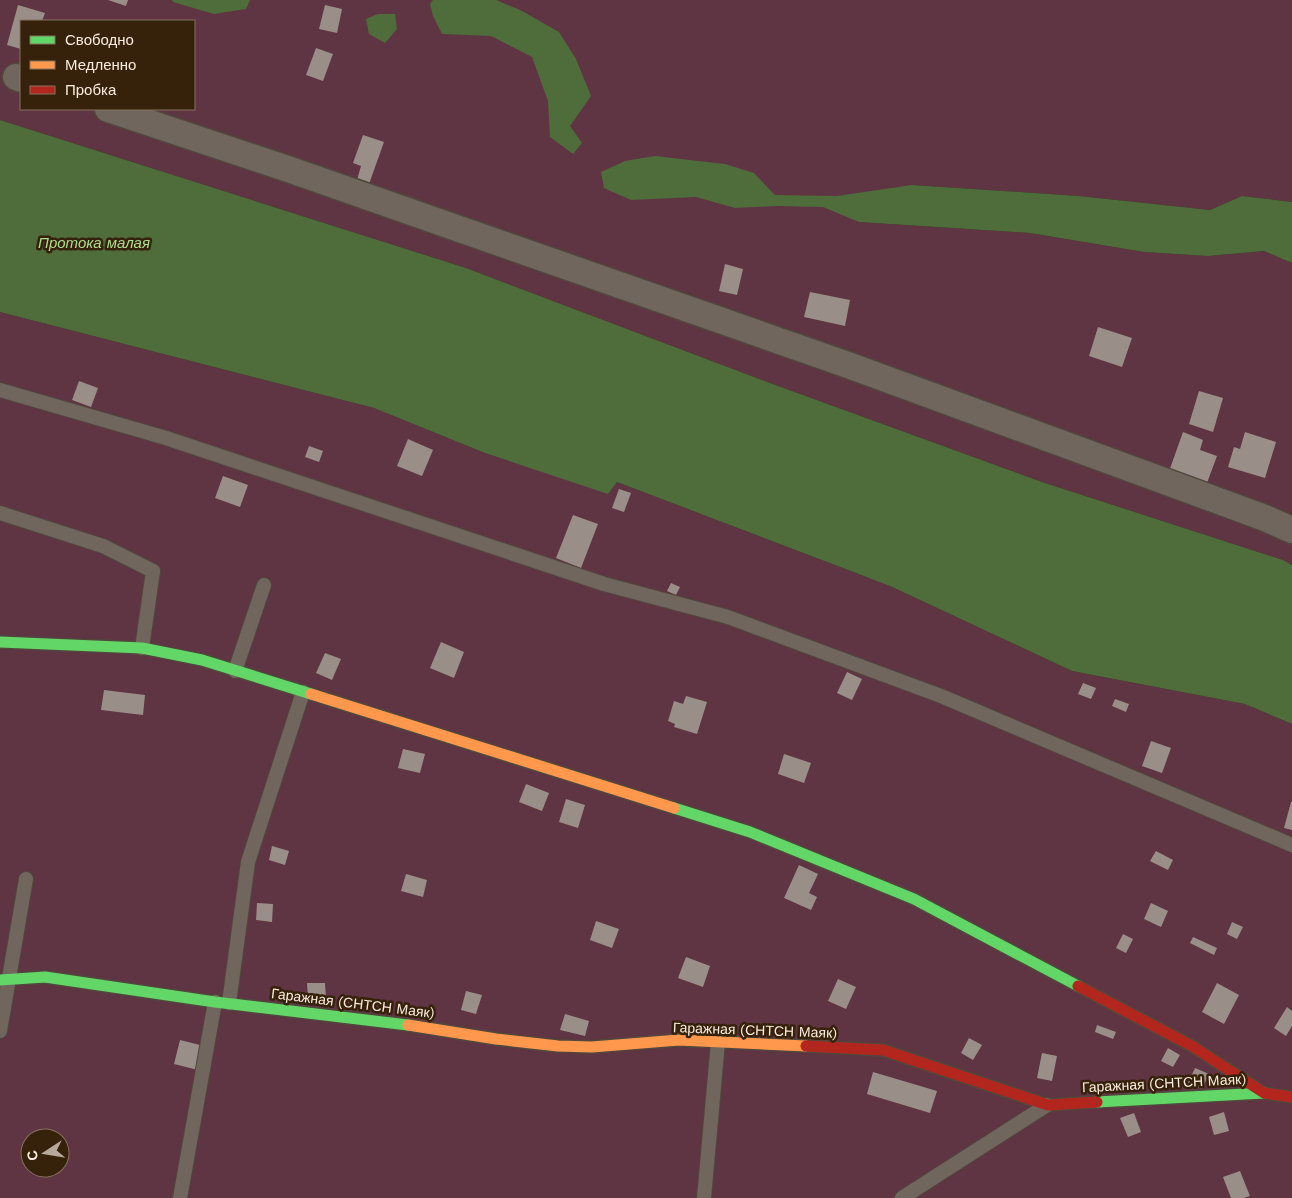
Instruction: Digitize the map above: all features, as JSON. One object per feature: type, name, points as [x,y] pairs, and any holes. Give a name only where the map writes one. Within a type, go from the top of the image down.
[{"type":"street","points":[[111,110],[288,169],[848,365],[1265,518],[1292,530]]},
{"type":"street","points":[[0,642],[142,648],[202,660],[750,832],[914,899],[1192,1046],[1264,1093],[1292,1097]]},
{"type":"street","name":"Гаражная (СНТСН Маяк)","points":[[5,980],[45,977],[222,1003],[558,1046],[592,1047],[679,1040],[883,1050],[1048,1105],[1133,1098],[1264,1093]]},
{"type":"lane","points":[[0,390],[166,438],[604,584],[728,617],[940,696],[1292,845]]},
{"type":"lane","points":[[0,513],[103,546],[153,571],[142,648]]},
{"type":"lane","points":[[235,671],[264,585]]},
{"type":"lane","points":[[180,1198],[222,1003],[248,862],[303,692]]},
{"type":"lane","points":[[0,1031],[5,980],[26,879]]},
{"type":"lane","points":[[704,1198],[718,1042]]},
{"type":"lane","points":[[902,1198],[1048,1105]]},
{"type":"shaded area","points":[[0,0],[1292,0],[1292,202],[1242,196],[1210,210],[1079,196],[912,185],[859,222],[1030,233],[1144,252],[1208,256],[1264,251],[1292,263],[1292,565],[1283,560],[1042,482],[770,383],[466,268],[0,120]]},
{"type":"shaded area","points":[[0,312],[374,408],[485,453],[608,493],[617,482],[890,586],[1072,671],[1245,704],[1292,724],[1292,1198],[0,1198]]},
{"type":"water","points":[[172,0],[250,0],[246,9],[214,14],[173,2]]},
{"type":"water","points":[[433,0],[496,0],[522,11],[559,32],[576,59],[591,96],[570,126],[582,143],[573,154],[550,137],[548,101],[532,57],[491,36],[442,34],[433,16],[430,4]]},
{"type":"water","points":[[378,14],[395,14],[397,29],[385,43],[369,34],[366,19]]},
{"type":"water","name":"Протока малая","points":[[0,120],[466,268],[770,383],[1042,482],[1283,560],[1292,565],[1292,724],[1245,704],[1072,671],[890,586],[617,482],[608,494],[485,453],[374,408],[0,312]]},
{"type":"water","points":[[655,156],[725,164],[754,173],[775,195],[837,196],[912,185],[1079,196],[1210,210],[1242,196],[1292,202],[1292,263],[1264,251],[1208,256],[1144,252],[1030,233],[859,222],[823,207],[776,206],[735,208],[696,197],[631,200],[604,188],[601,172],[625,161]]},
{"type":"building","points":[[108,0],[128,0],[126,6]]},
{"type":"building","points":[[18,5],[45,13],[42,20],[20,20],[20,49],[7,45]]},
{"type":"building","points":[[325,5],[342,9],[337,33],[319,29]]},
{"type":"building","points":[[316,48],[333,54],[323,81],[306,75]]},
{"type":"building","points":[[363,135],[384,142],[369,184],[357,180],[361,166],[353,163]]},
{"type":"building","points":[[725,264],[743,269],[737,295],[719,291]]},
{"type":"building","points":[[810,292],[850,300],[845,326],[804,317]]},
{"type":"building","points":[[1098,327],[1132,338],[1122,367],[1089,356]]},
{"type":"building","points":[[79,381],[98,388],[91,407],[72,400]]},
{"type":"building","points":[[1199,391],[1223,398],[1213,432],[1189,424]]},
{"type":"building","points":[[1183,432],[1203,440],[1200,450],[1217,456],[1204,491],[1167,477]]},
{"type":"building","points":[[1245,432],[1276,442],[1265,478],[1228,467],[1234,447],[1240,449]]},
{"type":"building","points":[[408,439],[433,450],[422,476],[397,466]]},
{"type":"building","points":[[309,446],[323,451],[319,462],[305,457]]},
{"type":"building","points":[[223,476],[248,485],[240,507],[215,498]]},
{"type":"building","points":[[619,489],[631,493],[624,512],[612,508]]},
{"type":"building","points":[[573,515],[598,524],[581,568],[556,558]]},
{"type":"building","points":[[671,583],[680,587],[676,595],[667,591]]},
{"type":"building","points":[[441,642],[464,652],[454,678],[430,668]]},
{"type":"building","points":[[325,653],[341,659],[332,680],[316,673]]},
{"type":"building","points":[[847,672],[862,679],[852,700],[837,693]]},
{"type":"building","points":[[1083,683],[1096,688],[1091,699],[1078,694]]},
{"type":"building","points":[[104,690],[145,695],[143,715],[101,710]]},
{"type":"building","points":[[686,696],[707,702],[697,734],[674,727],[675,724],[668,721],[674,701],[683,704]]},
{"type":"building","points":[[1115,699],[1129,704],[1126,712],[1112,706]]},
{"type":"building","points":[[1151,741],[1171,748],[1162,773],[1142,766]]},
{"type":"building","points":[[403,749],[425,754],[420,773],[398,768]]},
{"type":"building","points":[[784,754],[811,763],[804,783],[778,774]]},
{"type":"building","points":[[526,784],[549,793],[542,811],[519,802]]},
{"type":"building","points":[[566,799],[585,805],[578,828],[559,822]]},
{"type":"building","points":[[1292,802],[1292,830],[1284,828]]},
{"type":"building","points":[[272,846],[289,851],[285,865],[269,860]]},
{"type":"building","points":[[1156,851],[1173,860],[1168,870],[1150,861]]},
{"type":"building","points":[[799,865],[818,874],[809,893],[817,897],[811,910],[784,898]]},
{"type":"building","points":[[406,874],[427,880],[423,897],[401,891]]},
{"type":"building","points":[[257,903],[273,904],[272,922],[256,920]]},
{"type":"building","points":[[1151,903],[1168,911],[1161,927],[1144,919]]},
{"type":"building","points":[[596,921],[619,929],[612,948],[590,940]]},
{"type":"building","points":[[1232,922],[1243,927],[1237,939],[1227,934]]},
{"type":"building","points":[[1123,934],[1133,939],[1126,953],[1116,948]]},
{"type":"building","points":[[1193,937],[1217,948],[1214,955],[1190,943]]},
{"type":"building","points":[[686,957],[710,966],[703,987],[678,978]]},
{"type":"building","points":[[838,979],[856,987],[846,1009],[828,1001]]},
{"type":"building","points":[[307,983],[325,983],[326,998],[308,998]]},
{"type":"building","points":[[1217,983],[1239,995],[1224,1024],[1202,1012]]},
{"type":"building","points":[[466,991],[482,995],[476,1014],[461,1010]]},
{"type":"building","points":[[1287,1007],[1292,1011],[1292,1026],[1286,1036],[1274,1028]]},
{"type":"building","points":[[565,1014],[589,1021],[585,1036],[560,1030]]},
{"type":"building","points":[[1097,1025],[1116,1032],[1113,1039],[1095,1032]]},
{"type":"building","points":[[969,1038],[982,1045],[973,1060],[961,1053]]},
{"type":"building","points":[[180,1040],[204,1046],[198,1070],[174,1064]]},
{"type":"building","points":[[1168,1048],[1180,1055],[1173,1067],[1161,1061]]},
{"type":"building","points":[[1042,1053],[1057,1056],[1052,1081],[1037,1078]]},
{"type":"building","points":[[1195,1068],[1209,1074],[1202,1089],[1188,1083]]},
{"type":"building","points":[[873,1072],[937,1091],[930,1113],[867,1094]]},
{"type":"building","points":[[1224,1112],[1229,1131],[1214,1135],[1209,1117]]},
{"type":"building","points":[[1134,1113],[1141,1132],[1128,1137],[1120,1118]]},
{"type":"building","points":[[1240,1171],[1250,1196],[1231,1198],[1223,1177]]},
{"type":"traffic: fast","points":[[0,642],[142,648],[202,660],[311,694]]},
{"type":"traffic: fast","points":[[674,808],[750,832],[914,899],[1078,986]]},
{"type":"traffic: fast","points":[[0,980],[45,977],[215,1002],[408,1025]]},
{"type":"traffic: fast","points":[[1097,1102],[1264,1093]]},
{"type":"traffic: slow","points":[[311,694],[674,808]]},
{"type":"traffic: slow","points":[[408,1025],[496,1039],[558,1046],[592,1047],[679,1040],[806,1046]]},
{"type":"traffic: jam","points":[[1078,986],[1192,1046],[1264,1093],[1292,1097]]},
{"type":"traffic: jam","points":[[806,1046],[883,1050],[1048,1105],[1097,1102]]}]
